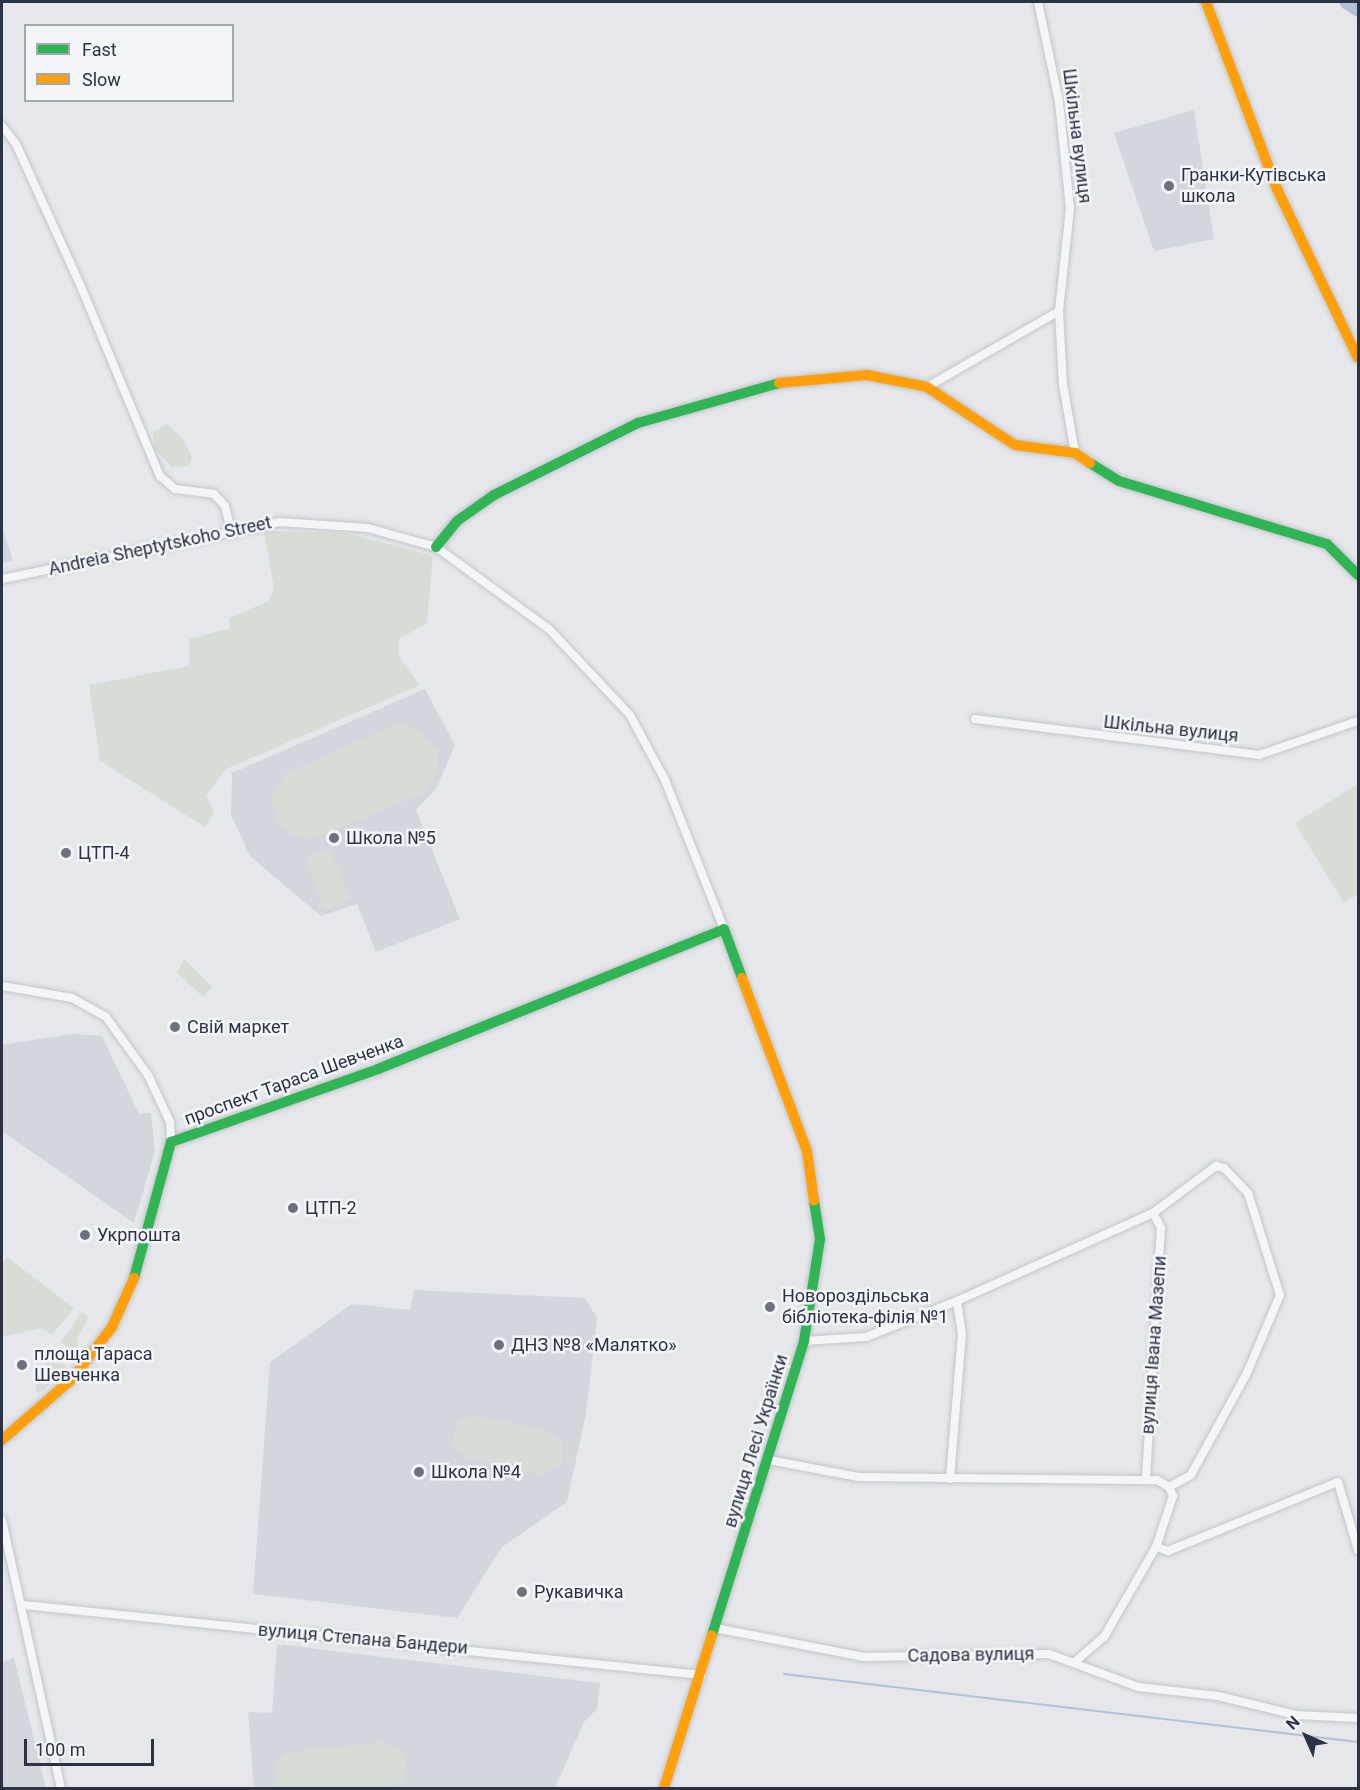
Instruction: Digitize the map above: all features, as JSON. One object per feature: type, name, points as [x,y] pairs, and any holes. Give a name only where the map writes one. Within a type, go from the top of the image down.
[{"type":"street","name":"Шкільна вулиця","points":[[1038,2],[1059,102],[1070,208],[1059,311],[1063,384],[1075,453]]},
{"type":"street","points":[[1206,2],[1277,189],[1359,358]]},
{"type":"street","points":[[2,126],[16,144],[82,289],[160,476],[176,489],[214,494],[225,506],[231,530]]},
{"type":"street","points":[[927,387],[1059,311]]},
{"type":"street","points":[[436,547],[457,521],[535,471],[638,423],[796,378],[867,375],[927,387],[1016,445],[1075,453],[1119,481],[1327,544],[1359,574]]},
{"type":"street","name":"Andreia Sheptytskoho Street","points":[[2,579],[231,530],[280,522],[368,528],[436,547],[549,629],[630,715],[665,780],[724,930]]},
{"type":"street","name":"Шкільна вулиця","points":[[975,719],[1258,755],[1359,721]]},
{"type":"street","name":"проспект Тараса Шевченка","points":[[2,1440],[72,1380],[112,1327],[143,1257],[171,1142],[367,1073],[724,930]]},
{"type":"street","name":"вулиця Лесі Українки","points":[[664,1788],[773,1461],[804,1341],[820,1239],[813,1175],[794,1109],[724,930]]},
{"type":"street","points":[[2,986],[72,998],[106,1017],[148,1075],[170,1122],[171,1142]]},
{"type":"street","points":[[773,1461],[858,1477],[1146,1479],[1170,1487],[1191,1475],[1247,1373],[1280,1295],[1243,1184],[1216,1166],[1154,1213],[957,1301],[866,1337],[804,1341]]},
{"type":"street","name":"вулиця Івана Мазепи","points":[[1146,1479],[1161,1228],[1154,1213]]},
{"type":"street","points":[[950,1479],[962,1334],[957,1301]]},
{"type":"street","points":[[1156,1547],[1168,1551],[1338,1482],[1359,1550]]},
{"type":"street","points":[[1076,1661],[1104,1637],[1156,1547],[1172,1509],[1170,1487]]},
{"type":"street","points":[[2,1520],[24,1605],[61,1788]]},
{"type":"street","name":"вулиця Степана Бандери","points":[[24,1605],[701,1675]]},
{"type":"street","name":"Садова вулиця","points":[[717,1629],[864,1657],[1005,1652],[1076,1661],[1138,1687],[1218,1695],[1296,1715],[1359,1718]]},
{"type":"shaded area","name":"Гранки-Кутівська школа","points":[[1194,110],[1214,239],[1154,251],[1114,133]]},
{"type":"shaded area","points":[[167,424],[184,440],[192,458],[189,466],[172,467],[155,449],[153,432]]},
{"type":"shaded area","points":[[2,527],[13,561],[2,563]]},
{"type":"shaded area","points":[[264,531],[345,533],[433,556],[427,623],[399,639],[399,657],[420,685],[226,769],[206,795],[214,812],[205,827],[100,761],[89,685],[189,666],[189,639],[230,628],[229,618],[269,601],[274,588]]},
{"type":"shaded area","name":"Школа №5","points":[[425,689],[455,745],[436,789],[416,810],[460,919],[376,952],[357,904],[321,916],[250,856],[231,815],[232,773]]},
{"type":"shaded area","points":[[395,725],[419,729],[437,751],[438,771],[423,793],[315,838],[296,837],[279,826],[271,798],[286,773]]},
{"type":"shaded area","points":[[1358,784],[1358,894],[1344,903],[1295,823]]},
{"type":"shaded area","points":[[330,848],[350,900],[325,910],[305,858]]},
{"type":"shaded area","points":[[184,959],[212,987],[203,997],[177,973]]},
{"type":"shaded area","points":[[71,1034],[102,1036],[139,1114],[151,1113],[155,1151],[134,1223],[2,1131],[2,1045]]},
{"type":"shaded area","points":[[7,1257],[74,1308],[52,1335],[41,1328],[2,1337],[2,1264]]},
{"type":"shaded area","name":"Школа №4","points":[[414,1290],[585,1298],[597,1318],[586,1413],[567,1502],[502,1547],[457,1618],[253,1594],[270,1362],[352,1304],[410,1310]]},
{"type":"shaded area","points":[[82,1312],[89,1318],[78,1336],[77,1353],[61,1342]]},
{"type":"shaded area","points":[[62,1347],[68,1347],[72,1354],[68,1361],[62,1361],[58,1357],[58,1351]]},
{"type":"shaded area","points":[[52,1355],[67,1367],[42,1392],[36,1391],[36,1377]]},
{"type":"shaded area","points":[[474,1415],[552,1432],[562,1443],[561,1465],[542,1475],[464,1458],[455,1447],[454,1433],[461,1420]]},
{"type":"shaded area","points":[[277,1644],[600,1683],[597,1709],[584,1722],[555,1788],[254,1788],[248,1712],[272,1713]]},
{"type":"shaded area","points":[[14,1658],[46,1788],[2,1788],[2,1662]]},
{"type":"shaded area","points":[[383,1742],[400,1748],[407,1762],[402,1781],[389,1788],[278,1788],[275,1784],[275,1765],[284,1753]]},
{"type":"waterway","points":[[1347,2],[1358,9]]},
{"type":"waterway","points":[[784,1674],[1358,1742]]},
{"type":"traffic: fast","points":[[436,547],[457,521],[494,495],[638,423],[779,383]]},
{"type":"traffic: fast","points":[[1090,463],[1119,481],[1327,544],[1358,575]]},
{"type":"traffic: fast","points":[[134,1278],[171,1142],[378,1069],[724,929],[742,978]]},
{"type":"traffic: fast","points":[[712,1635],[804,1341],[820,1239],[814,1201]]},
{"type":"traffic: slow","points":[[1206,2],[1277,189],[1358,358]]},
{"type":"traffic: slow","points":[[779,383],[867,375],[927,387],[1015,445],[1075,453],[1090,463]]},
{"type":"traffic: slow","points":[[742,978],[807,1151],[814,1201]]},
{"type":"traffic: slow","points":[[2,1440],[72,1379],[112,1327],[134,1278]]},
{"type":"traffic: slow","points":[[664,1788],[712,1635]]},
{"type":"place","name":"Гранки-Кутівська школа","points":[[1169,186]]},
{"type":"place","name":"Школа №5","points":[[334,838]]},
{"type":"place","name":"ЦТП-4","points":[[66,853]]},
{"type":"place","name":"Свiй маркет","points":[[175,1027]]},
{"type":"place","name":"ЦТП-2","points":[[293,1208]]},
{"type":"place","name":"Укрпошта","points":[[85,1235]]},
{"type":"place","name":"Новороздільська бібліотека-філія №1","points":[[770,1307]]},
{"type":"place","name":"ДНЗ №8 «Малятко»","points":[[499,1345]]},
{"type":"place","name":"площа Тараса Шевченка","points":[[22,1365]]},
{"type":"place","name":"Школа №4","points":[[419,1472]]},
{"type":"place","name":"Рукавичка","points":[[522,1592]]}]
